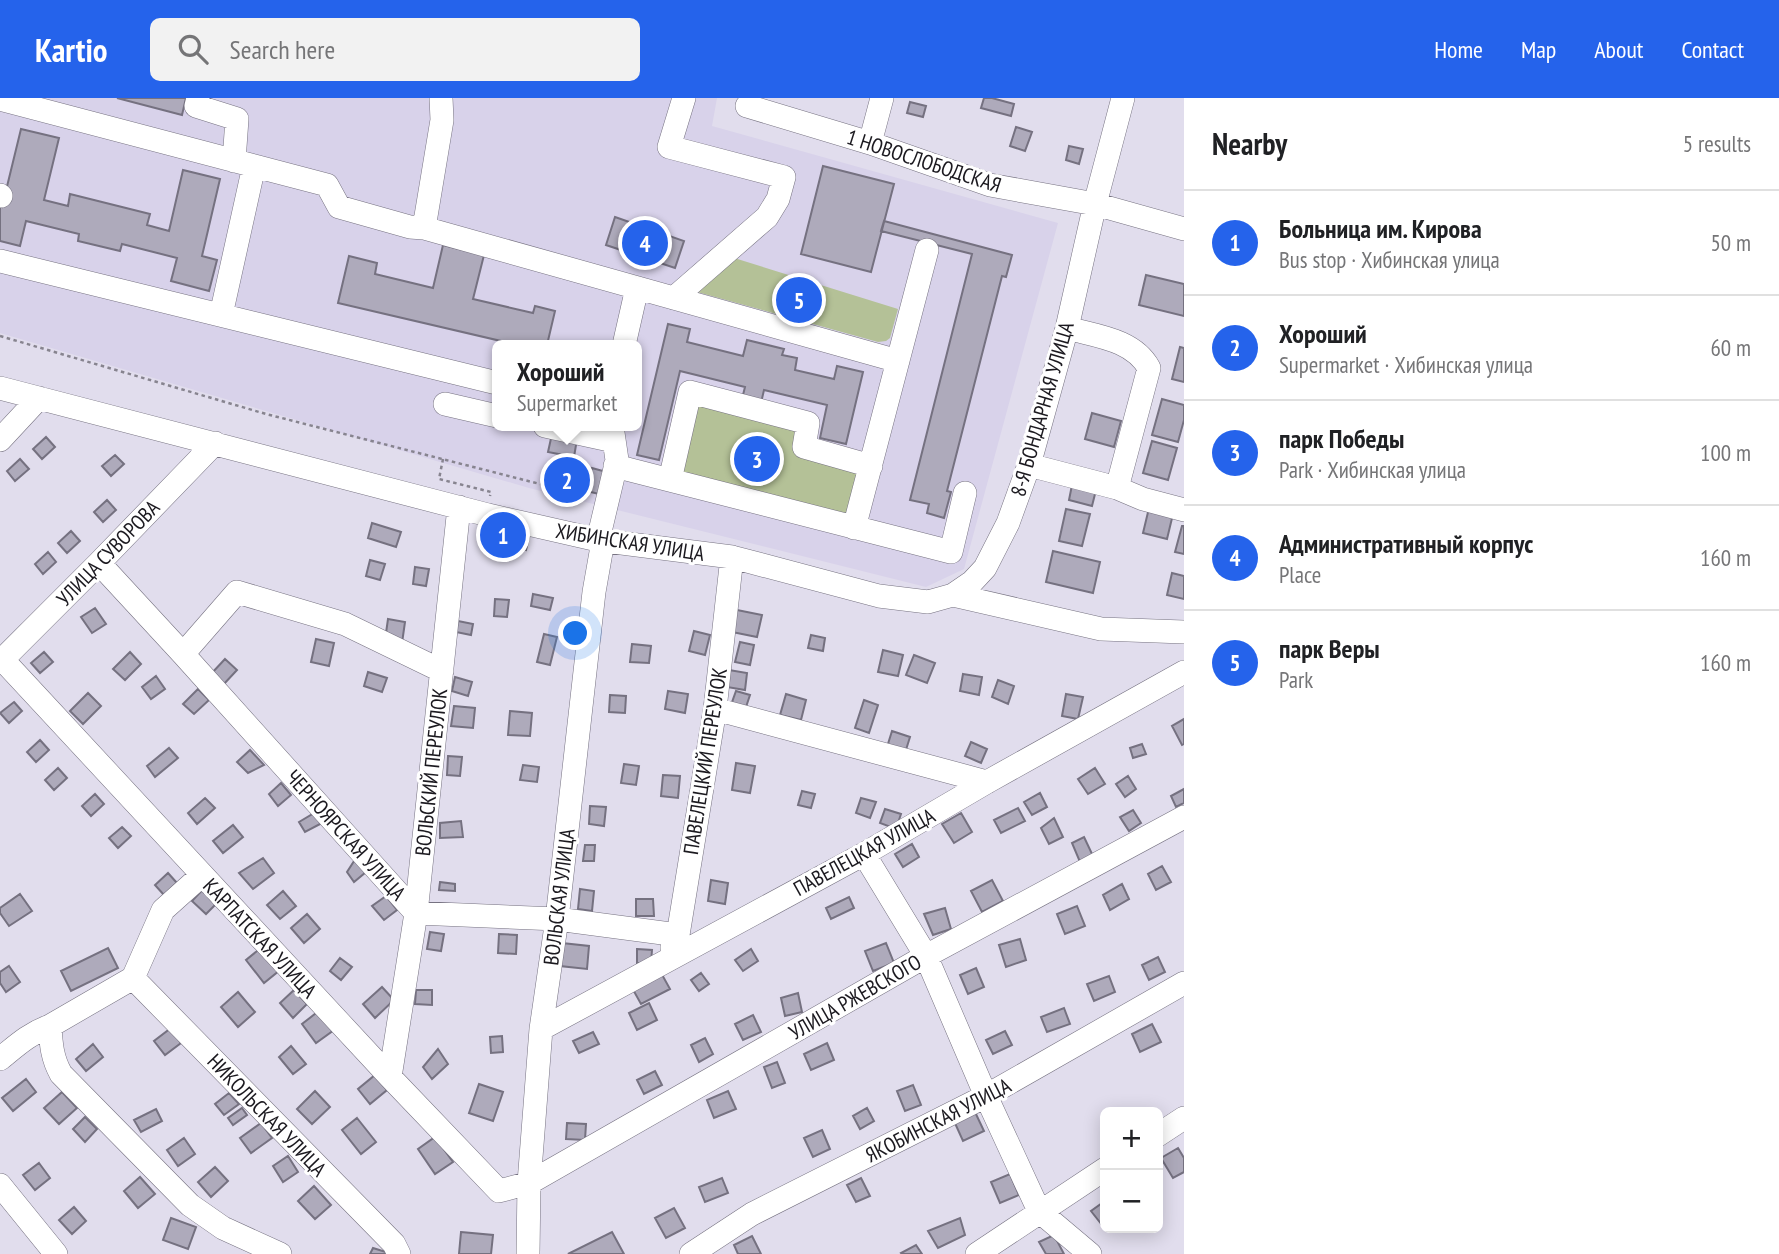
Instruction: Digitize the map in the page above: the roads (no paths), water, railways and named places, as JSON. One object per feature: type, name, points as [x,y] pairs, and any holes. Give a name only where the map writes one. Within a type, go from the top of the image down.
[{"type":"street","points":[[198,98],[195,106],[237,118],[244,164],[221,315]]},
{"type":"street","points":[[424,228],[442,120],[440,98]]},
{"type":"street","points":[[870,143],[882,98]]},
{"type":"street","name":"8-Я БОНДАРНАЯ УЛИЦА","points":[[953,595],[972,582],[985,568],[1008,523],[1029,465],[1067,328],[1095,204],[1123,98]]},
{"type":"street","points":[[5,99],[327,185],[340,207],[410,228],[424,228],[898,361]]},
{"type":"street","points":[[674,298],[767,217],[778,200],[784,177],[669,146],[676,100]]},
{"type":"street","name":"1 НОВОСЛОБОДСКАЯ","points":[[747,106],[870,143],[990,185],[1095,204],[1184,229]]},
{"type":"street","points":[[854,527],[927,250]]},
{"type":"street","points":[[0,261],[492,382]]},
{"type":"street","points":[[625,340],[637,288]]},
{"type":"street","points":[[1067,328],[1127,346],[1149,368],[1117,488]]},
{"type":"street","name":"ХИБИНСКАЯ УЛИЦА","points":[[0,388],[488,515],[601,541],[732,557],[879,596],[928,602],[953,595],[1101,629],[1184,632]]},
{"type":"street","points":[[670,480],[690,392],[808,423],[804,447],[871,466]]},
{"type":"street","points":[[0,440],[39,398]]},
{"type":"street","points":[[445,404],[492,414]]},
{"type":"street","points":[[594,431],[613,433]]},
{"type":"street","name":"ВОЛЬСКАЯ УЛИЦА","points":[[528,1254],[529,1183],[541,1029],[557,919],[594,592],[617,460],[613,433]]},
{"type":"street","name":"УЛИЦА СУВОРОВА","points":[[1,661],[215,443]]},
{"type":"street","points":[[1029,465],[1117,488],[1143,499],[1184,510]]},
{"type":"street","points":[[615,466],[951,552],[965,493]]},
{"type":"street","name":"ВОЛЬСКИЙ ПЕРЕУЛОК","points":[[390,1077],[416,913],[459,507]]},
{"type":"street","name":"ПАВЕЛЕЦКИЙ ПЕРЕУЛОК","points":[[665,962],[678,935],[715,709],[732,557]]},
{"type":"street","name":"ЧЕРНОЯРСКАЯ УЛИЦА","points":[[99,563],[416,913],[557,919],[678,935]]},
{"type":"street","points":[[183,654],[237,592],[345,624],[442,671]]},
{"type":"street","name":"КАРПАТСКАЯ УЛИЦА","points":[[1,661],[499,1191],[529,1183]]},
{"type":"street","name":"ПАВЕЛЕЦКАЯ УЛИЦА","points":[[541,1029],[864,854],[1184,672]]},
{"type":"street","points":[[715,709],[987,782]]},
{"type":"street","name":"УЛИЦА РЖЕВСКОГО","points":[[529,1183],[926,956],[1184,817]]},
{"type":"street","points":[[864,854],[926,956],[1039,1211],[1090,1254]]},
{"type":"street","points":[[0,1059],[37,1030],[50,1026],[133,978],[163,911],[202,875]]},
{"type":"street","name":"НИКОЛЬСКАЯ УЛИЦА","points":[[133,978],[394,1244],[399,1254]]},
{"type":"street","name":"ЯКОБИНСКАЯ УЛИЦА","points":[[691,1254],[752,1214],[986,1096],[1184,983]]},
{"type":"street","points":[[50,1026],[54,1063],[61,1074],[190,1205],[223,1228],[280,1254]]},
{"type":"street","points":[[1163,1132],[1184,1118]]},
{"type":"street","points":[[977,1254],[1103,1170]]},
{"type":"street","points":[[0,1185],[56,1254]]},
{"type":"place","name":"Административный корпус","points":[[645,243]]},
{"type":"place","name":"парк Веры","points":[[799,300]]},
{"type":"place","name":"парк Победы","points":[[757,459]]},
{"type":"place","name":"Хороший","points":[[567,480]]},
{"type":"place","name":"Больница им. Кирова","points":[[503,535]]}]
